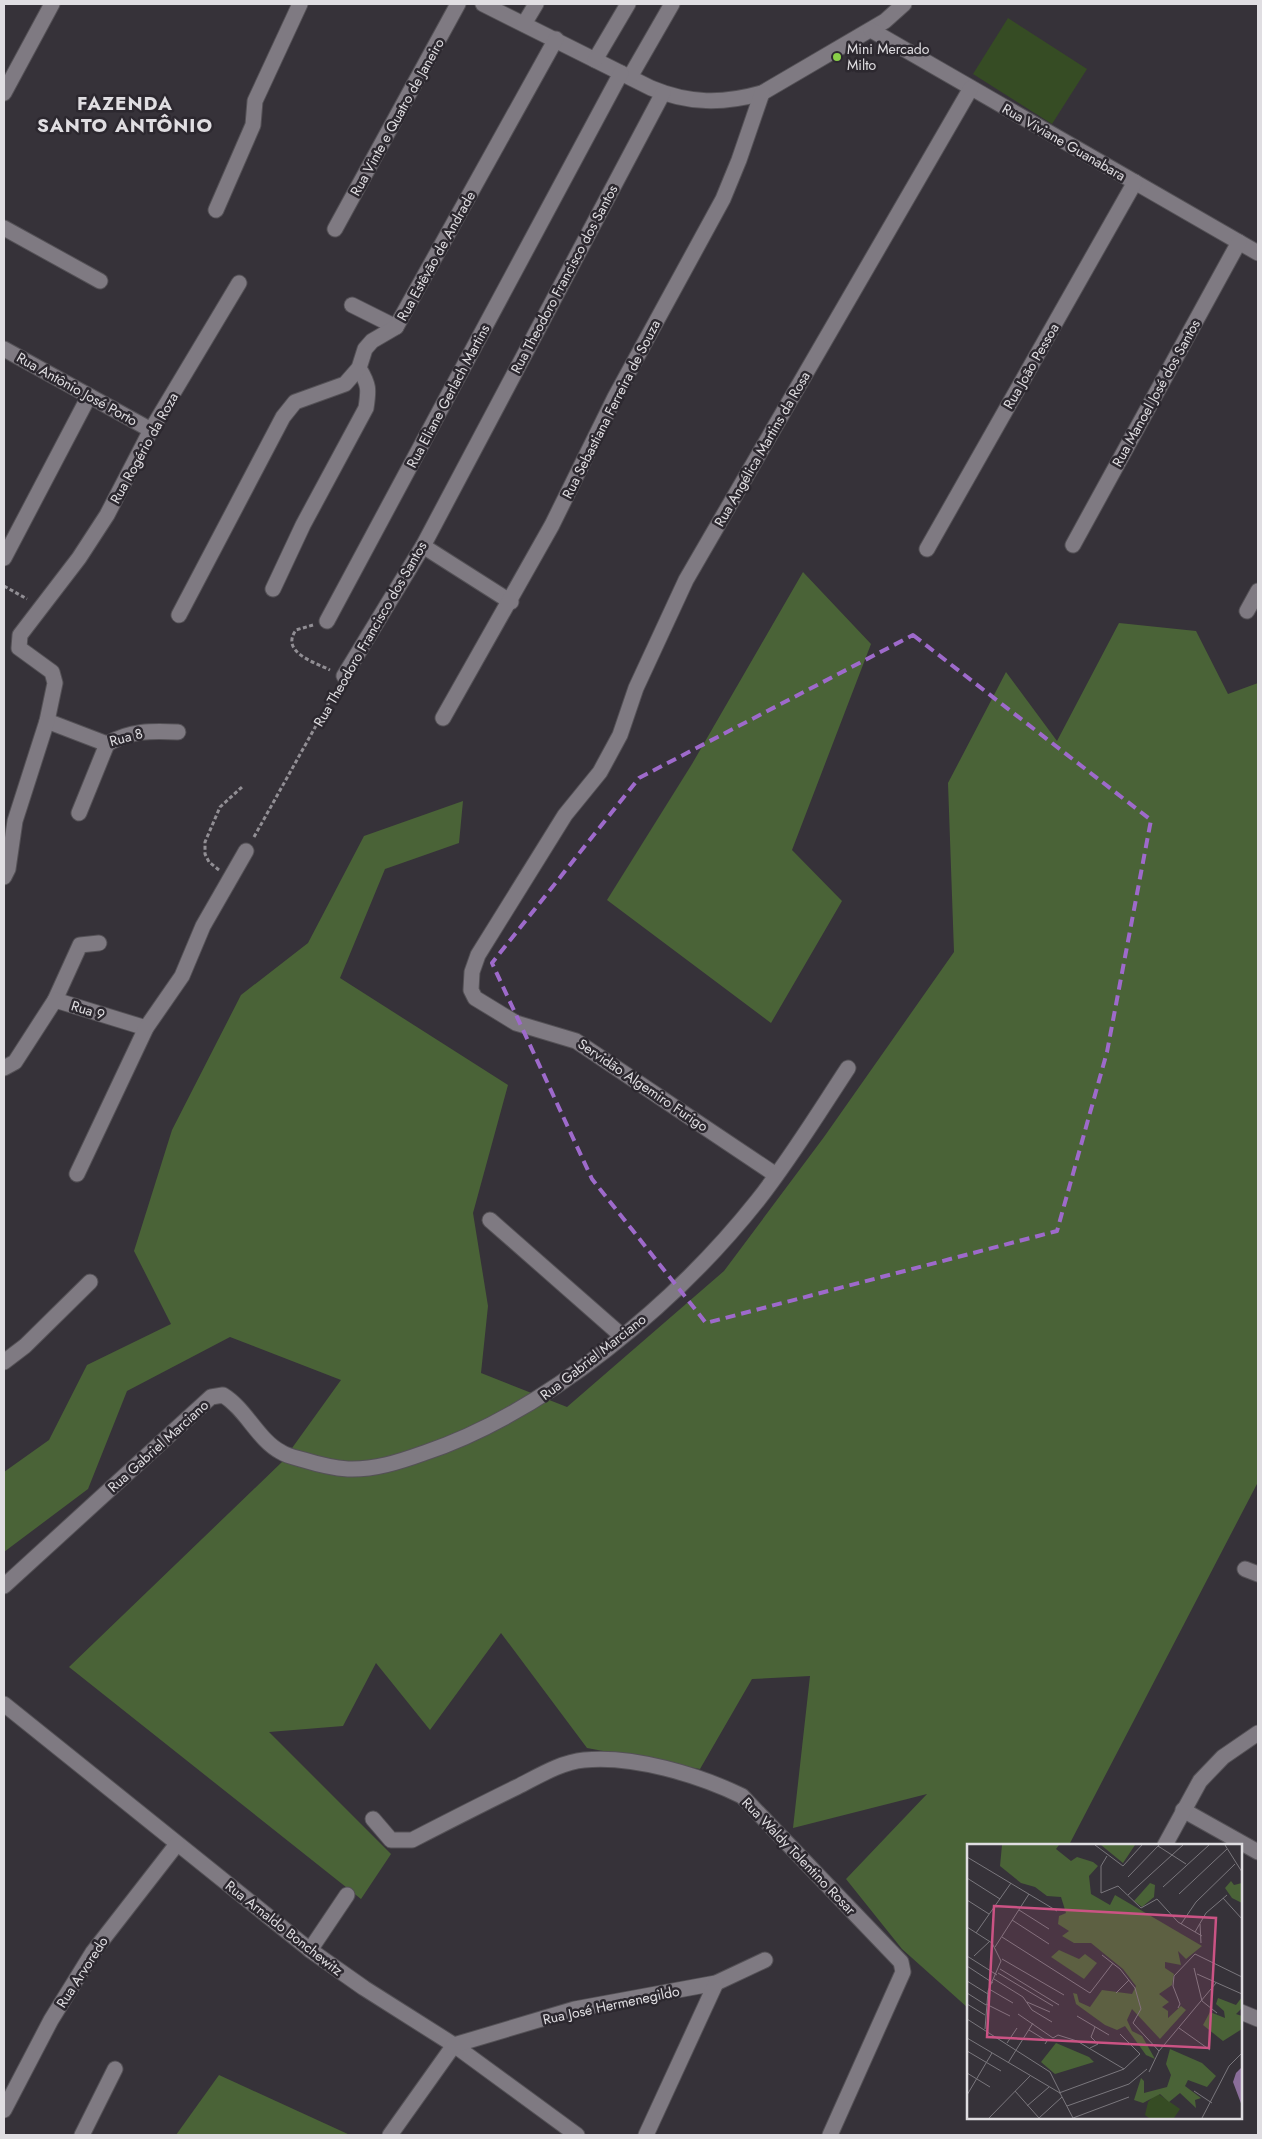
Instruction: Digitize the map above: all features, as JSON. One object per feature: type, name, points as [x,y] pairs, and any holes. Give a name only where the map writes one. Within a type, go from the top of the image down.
[{"type":"street","points":[[4,93],[52,4]]},
{"type":"street","points":[[216,210],[253,125],[254,101],[300,4]]},
{"type":"street","name":"Rua Vinte e Quatro de Janeiro","points":[[335,229],[458,4]]},
{"type":"street","points":[[483,4],[663,93],[695,102],[742,99],[762,93],[885,21],[904,4]]},
{"type":"street","points":[[524,24],[536,4]]},
{"type":"street","points":[[595,60],[628,4]]},
{"type":"street","name":"Rua Eliane Gerlach Martins","points":[[327,621],[626,75],[672,4]]},
{"type":"street","name":"Rua Viviane Guanabara","points":[[870,30],[1258,253]]},
{"type":"street","name":"Rua Estêvão de Andrade","points":[[178,615],[283,418],[295,402],[345,384],[359,368],[365,349],[382,334],[396,327],[556,39]]},
{"type":"street","name":"Rua Angélica Martins da Rosa","points":[[475,998],[470,990],[472,972],[478,954],[565,814],[600,772],[620,735],[636,688],[686,580],[971,88]]},
{"type":"street","name":"Rua Theodoro Francisco dos Santos","points":[[344,676],[422,546],[663,93]]},
{"type":"street","name":"Rua Sebastiana Ferreira de Souza","points":[[443,718],[511,602],[638,354],[723,199],[739,160],[762,93]]},
{"type":"street","name":"Rua João Pessoa","points":[[927,549],[1135,182]]},
{"type":"street","points":[[4,228],[100,281]]},
{"type":"street","name":"Rua Manoel José dos Santos","points":[[1073,544],[1239,242]]},
{"type":"street","name":"Rua Rogério da Roza","points":[[47,722],[55,683],[52,672],[19,648],[20,635],[79,558],[106,515],[151,430],[239,283]]},
{"type":"street","points":[[352,305],[396,327]]},
{"type":"street","name":"Rua Antônio José Porto","points":[[4,349],[151,430]]},
{"type":"street","points":[[273,589],[303,525],[366,408],[369,391],[368,383],[359,368]]},
{"type":"street","points":[[4,558],[89,396]]},
{"type":"street","points":[[422,546],[511,602]]},
{"type":"street","points":[[1248,611],[1258,591]]},
{"type":"street","points":[[4,877],[8,869],[15,821],[47,722]]},
{"type":"street","name":"Rua 8","points":[[47,722],[107,744],[123,735],[140,731],[178,732]]},
{"type":"street","points":[[79,813],[107,744]]},
{"type":"street","points":[[77,1174],[94,1134],[146,1028],[182,976],[203,926],[246,851]]},
{"type":"street","points":[[55,1000],[80,945],[99,943]]},
{"type":"street","name":"Servidão Algemiro Furigo","points":[[475,998],[516,1023],[576,1041],[776,1176]]},
{"type":"street","name":"Rua 9","points":[[4,1068],[15,1062],[55,1000],[146,1028]]},
{"type":"street","name":"Rua Gabriel Marciano","points":[[4,1586],[211,1397],[223,1395],[234,1402],[256,1429],[280,1452],[305,1460],[348,1469],[389,1465],[455,1443],[544,1396],[651,1312],[716,1248],[776,1176],[848,1068]]},
{"type":"street","points":[[490,1220],[622,1336]]},
{"type":"street","points":[[4,1362],[25,1346],[90,1282]]},
{"type":"street","name":"Rua Arnaldo Bonchewitz","points":[[4,1704],[310,1950],[364,1988],[454,2045],[577,2135]]},
{"type":"street","points":[[1166,1844],[1200,1781],[1222,1757],[1258,1733]]},
{"type":"street","name":"Rua Waldy Tolentino Rosar","points":[[372,1819],[391,1840],[412,1840],[532,1779],[583,1760],[610,1760],[683,1772],[716,1783],[742,1796],[902,1962],[903,1972],[830,2135]]},
{"type":"street","points":[[1183,1810],[1258,1852]]},
{"type":"street","name":"Rua Arvoredo","points":[[4,2110],[51,2020],[93,1952],[177,1844]]},
{"type":"street","points":[[310,1950],[346,1895]]},
{"type":"street","name":"Rua José Hermenegildo","points":[[454,2045],[575,2009],[716,1983],[765,1960]]},
{"type":"street","points":[[646,2135],[716,1983]]},
{"type":"street","points":[[1242,2012],[1258,2020]]},
{"type":"street","points":[[390,2135],[454,2045]]},
{"type":"street","points":[[82,2135],[115,2069]]},
{"type":"path","points":[[4,586],[42,608]]},
{"type":"path","points":[[327,621],[324,625],[304,626],[296,630],[291,640],[291,645],[299,654],[344,676]]},
{"type":"path","name":"Rua Theodoro Francisco dos Santos","points":[[246,851],[344,676]]},
{"type":"path","points":[[231,880],[210,862],[206,854],[205,842],[220,807],[242,787]]},
{"type":"highlighted area","points":[[913,635],[1151,820],[1107,1052],[1057,1231],[706,1323],[592,1179],[492,963],[639,778]]},
{"type":"green space","points":[[1008,18],[1087,69],[1052,124],[973,74]]},
{"type":"green space","points":[[803,572],[871,644],[792,850],[842,901],[771,1023],[607,900],[692,764]]},
{"type":"green space","points":[[1119,623],[1196,631],[1228,694],[1258,683],[1258,1482],[1070,1844],[967,1844],[967,2007],[902,1949],[846,1879],[927,1794],[793,1828],[810,1676],[752,1679],[700,1769],[587,1748],[501,1633],[430,1730],[376,1663],[343,1726],[269,1732],[391,1854],[361,1899],[69,1667],[282,1462],[341,1380],[230,1337],[127,1391],[88,1489],[4,1552],[4,1472],[49,1440],[87,1365],[171,1324],[134,1251],[172,1130],[241,995],[308,943],[364,836],[463,801],[459,843],[385,869],[340,978],[508,1085],[473,1213],[488,1306],[481,1373],[567,1407],[724,1271],[824,1137],[954,952],[948,783],[1006,672],[1057,741]]},
{"type":"green space","points":[[219,2075],[350,2135],[176,2135]]},
{"type":"place","name":"Mini Mercado Milto","points":[[837,57]]},
{"type":"district","name":"FAZENDA SANTO ANTÔNIO","points":[[125,114]]}]
